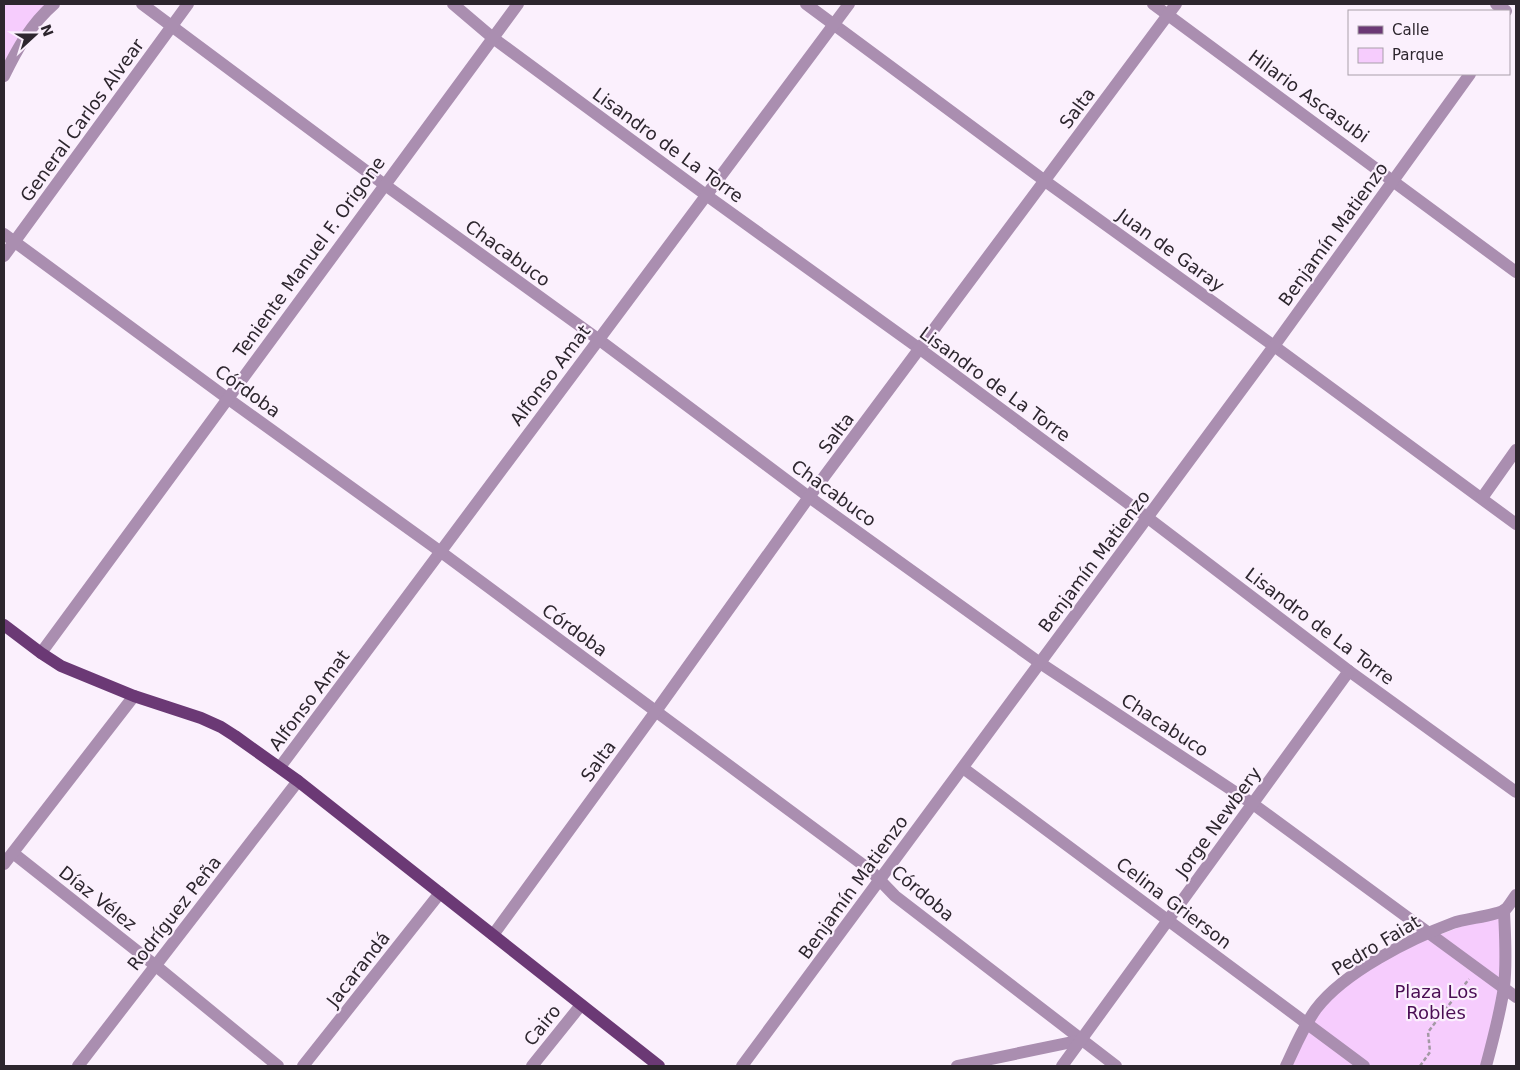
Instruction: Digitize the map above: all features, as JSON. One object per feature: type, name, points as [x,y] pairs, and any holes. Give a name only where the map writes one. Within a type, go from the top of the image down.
[{"type":"main road","points":[[4,626],[41,654],[84,677],[201,718],[221,727],[280,767],[659,1066]]},
{"type":"street","points":[[4,76],[19,45],[32,26],[54,4]]},
{"type":"street","name":"Chacabuco","points":[[142,4],[385,185],[598,339],[809,497],[1040,663],[1253,804],[1430,932],[1516,997]]},
{"type":"street","name":"General Carlos Alvear","points":[[4,256],[9,238],[188,4]]},
{"type":"street","name":"Lisandro de La Torre","points":[[453,4],[492,38],[920,349],[1148,518],[1349,671],[1516,792]]},
{"type":"street","name":"Teniente Manuel F. Origone","points":[[41,654],[227,398],[518,4]]},
{"type":"street","name":"Juan de Garay","points":[[806,4],[1045,181],[1516,524]]},
{"type":"street","name":"Alfonso Amat","points":[[280,767],[849,4]]},
{"type":"street","name":"Hilario Ascasubi","points":[[1153,4],[1394,180],[1516,272]]},
{"type":"street","name":"Salta","points":[[493,935],[809,497],[1176,4]]},
{"type":"street","name":"Benjamín Matienzo","points":[[742,1066],[1148,518],[1469,75]]},
{"type":"street","name":"Córdoba","points":[[9,238],[440,552],[870,870],[895,896],[1116,1066]]},
{"type":"street","points":[[1482,498],[1516,450]]},
{"type":"street","name":"Jorge Newbery","points":[[1062,1066],[1349,671]]},
{"type":"street","points":[[4,864],[134,696]]},
{"type":"street","name":"Celina Grierson","points":[[963,768],[1364,1066]]},
{"type":"street","name":"Rodríguez Peña","points":[[78,1066],[298,781]]},
{"type":"street","name":"Díaz Vélez","points":[[12,853],[156,966],[278,1066]]},
{"type":"street","name":"Jacarandá","points":[[304,1066],[440,893]]},
{"type":"street","points":[[1486,1066],[1504,987],[1506,953],[1504,910],[1516,894]]},
{"type":"street","name":"Pedro Faiat","points":[[1286,1066],[1306,1024],[1327,996],[1352,975],[1430,932],[1456,922],[1504,910]]},
{"type":"street","name":"Cairo","points":[[532,1066],[581,1005]]},
{"type":"street","points":[[956,1066],[1082,1040]]},
{"type":"path","points":[[1420,1066],[1430,1052],[1428,1032],[1478,968]]},
{"type":"green space","points":[[4,4],[54,4],[4,76]]},
{"type":"green space","name":"Plaza Los Robles","points":[[1504,910],[1505,953],[1486,1066],[1286,1066],[1317,1008],[1387,955]]}]
